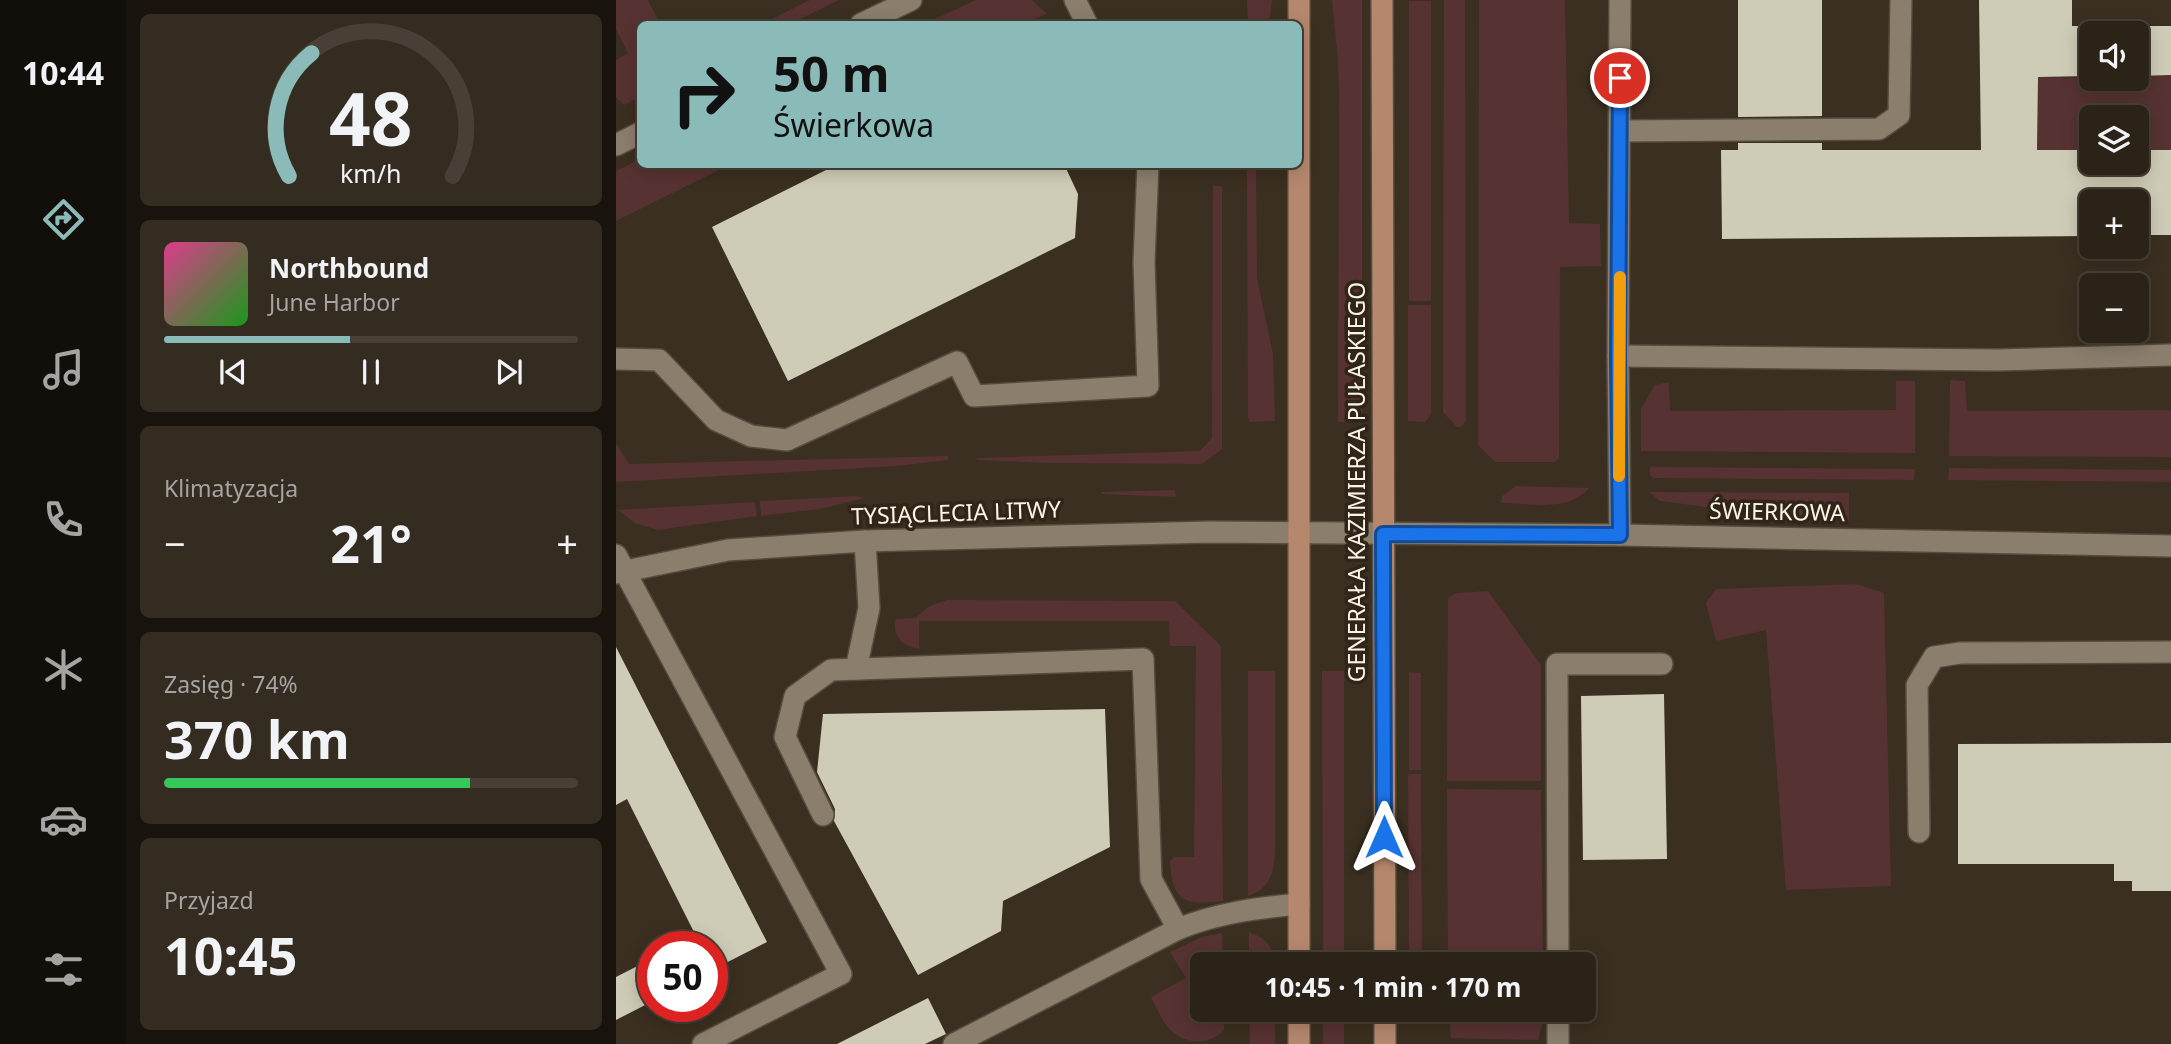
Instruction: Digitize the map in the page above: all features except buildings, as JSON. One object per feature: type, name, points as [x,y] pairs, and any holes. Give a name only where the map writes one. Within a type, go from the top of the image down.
[{"type":"main road","points":[[1299,0],[1299,21]]},
{"type":"main road","name":"GENERAŁA KAZIMIERZA PUŁASKIEGO","points":[[1382,0],[1385,952]]},
{"type":"main road","points":[[1299,168],[1299,952]]},
{"type":"main road","points":[[1299,1022],[1299,1044]]},
{"type":"main road","points":[[1385,1022],[1385,1044]]},
{"type":"street","points":[[868,21],[911,0]]},
{"type":"street","points":[[1075,0],[1086,21]]},
{"type":"street","points":[[1620,0],[1620,535]]},
{"type":"street","points":[[1620,131],[1879,129],[1899,115],[1901,0]]},
{"type":"street","points":[[616,145],[637,134]]},
{"type":"street","points":[[616,359],[659,360],[716,420],[751,436],[787,440],[957,362],[974,396],[1148,386],[1144,262],[1148,168]]},
{"type":"street","points":[[1618,356],[1996,360],[2171,355]]},
{"type":"street","name":"TYSIĄCLECIA LITWY","points":[[619,566],[728,550],[865,541],[1209,532],[1383,534]]},
{"type":"street","name":"ŚWIERKOWA","points":[[1383,534],[1620,535],[2171,546]]},
{"type":"street","points":[[856,669],[869,608],[865,541]]},
{"type":"street","points":[[619,566],[841,974],[704,1044]]},
{"type":"street","points":[[1919,832],[1917,685],[1934,657],[1961,653],[2171,652]]},
{"type":"street","points":[[823,815],[785,737],[795,696],[831,670],[1143,659],[1151,879],[1178,929]]},
{"type":"street","points":[[1558,952],[1558,664],[1662,664]]},
{"type":"street","points":[[954,1044],[1178,929],[1206,918],[1298,904]]},
{"type":"street","points":[[1558,1022],[1558,1044]]},
{"type":"shaded area","points":[[616,0],[648,0],[658,21],[637,21],[637,98],[624,105],[616,97],[616,60],[628,53],[616,29]]},
{"type":"shaded area","points":[[810,0],[839,0],[796,21],[768,21]]},
{"type":"shaded area","points":[[976,0],[1032,0],[1047,14],[1030,21],[930,21]]},
{"type":"shaded area","points":[[1247,0],[1272,0],[1269,21],[1248,21]]},
{"type":"shaded area","points":[[1332,0],[1362,0],[1362,422],[1338,422],[1339,100]]},
{"type":"shaded area","points":[[1444,0],[1465,0],[1466,421],[1461,427],[1457,427],[1443,412]]},
{"type":"shaded area","points":[[1479,0],[1565,0],[1569,223],[1600,224],[1601,266],[1560,267],[1559,458],[1554,462],[1495,462],[1478,445]]},
{"type":"shaded area","points":[[1409,1],[1431,1],[1431,301],[1409,301]]},
{"type":"shaded area","points":[[2171,75],[2171,150],[2149,150],[2149,105],[2079,105],[2079,150],[2037,150],[2038,77],[2079,78],[2079,91],[2149,91],[2149,76]]},
{"type":"shaded area","points":[[637,160],[637,168],[723,168],[616,221],[616,171]]},
{"type":"shaded area","points":[[1247,168],[1256,168],[1257,278],[1273,354],[1275,421],[1250,422]]},
{"type":"shaded area","points":[[1213,186],[1222,186],[1222,449],[1202,464],[977,460],[976,458],[1200,451],[1212,438]]},
{"type":"shaded area","points":[[1408,305],[1431,305],[1431,414],[1425,422],[1408,421]]},
{"type":"shaded area","points":[[1950,380],[1965,381],[1967,411],[2171,410],[2171,457],[1949,456]]},
{"type":"shaded area","points":[[1896,381],[1915,381],[1915,453],[1641,451],[1641,409],[1655,385],[1669,382],[1670,411],[1896,410]]},
{"type":"shaded area","points":[[616,443],[629,464],[948,456],[948,460],[896,466],[616,482]]},
{"type":"shaded area","points":[[1650,467],[1915,469],[1914,480],[1653,478],[1650,475]]},
{"type":"shaded area","points":[[1949,468],[2171,470],[2171,482],[1948,480]]},
{"type":"shaded area","points":[[1516,486],[1589,488],[1580,496],[1560,504],[1501,503],[1502,496]]},
{"type":"shaded area","points":[[1175,490],[1176,497],[1101,494],[1101,492]]},
{"type":"shaded area","points":[[1649,492],[1849,493],[1849,521],[1660,501]]},
{"type":"shaded area","points":[[857,496],[864,498],[820,509],[761,516],[760,501]]},
{"type":"shaded area","points":[[755,502],[757,516],[658,530],[635,523],[618,510]]},
{"type":"shaded area","points":[[1856,584],[1884,593],[1891,886],[1786,890],[1766,630],[1716,641],[1706,603],[1716,589]]},
{"type":"shaded area","points":[[1488,591],[1541,665],[1541,781],[1447,781],[1448,598],[1456,593]]},
{"type":"shaded area","points":[[947,600],[1175,601],[1221,646],[1223,901],[1199,903],[1183,898],[1178,893],[1171,875],[1170,861],[1174,857],[1194,857],[1196,646],[1170,646],[1169,621],[919,621],[919,648],[903,643],[895,630],[896,619],[915,618],[930,606]]},
{"type":"shaded area","points":[[1248,671],[1275,671],[1275,844],[1273,868],[1268,882],[1248,896]]},
{"type":"shaded area","points":[[1322,671],[1344,671],[1344,952],[1323,952]]},
{"type":"shaded area","points":[[1409,672],[1421,673],[1421,770],[1409,770]]},
{"type":"shaded area","points":[[1408,774],[1421,774],[1422,952],[1409,952]]},
{"type":"shaded area","points":[[1447,789],[1541,790],[1543,952],[1448,952]]},
{"type":"shaded area","points":[[1249,932],[1260,937],[1272,952],[1249,952]]},
{"type":"shaded area","points":[[1222,933],[1223,952],[1190,952],[1190,1022],[1224,1022],[1224,1030],[1205,1041],[1193,1041],[1176,1035],[1170,1029],[1151,997],[1186,978],[1170,952],[1202,937]]},
{"type":"shaded area","points":[[1249,1022],[1275,1022],[1275,1044],[1250,1044]]},
{"type":"shaded area","points":[[1323,1022],[1344,1022],[1344,1044],[1323,1044]]},
{"type":"shaded area","points":[[1450,1022],[1543,1022],[1538,1040],[1451,1038]]},
{"type":"slow traffic","points":[[1619,476],[1620,277]]},
{"type":"route","points":[[1384,837],[1383,534],[1620,535],[1620,78]]}]
